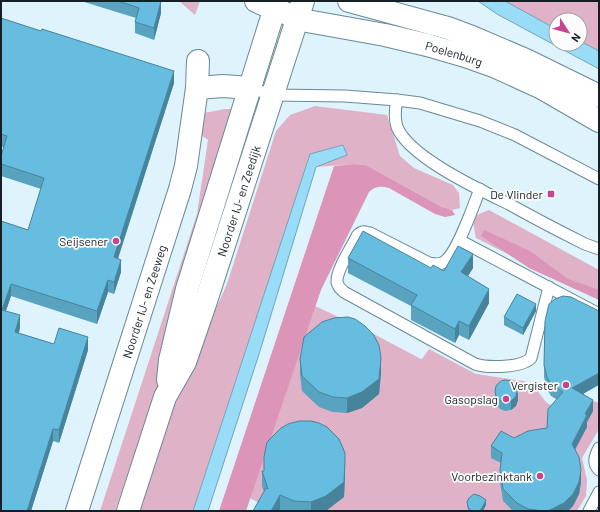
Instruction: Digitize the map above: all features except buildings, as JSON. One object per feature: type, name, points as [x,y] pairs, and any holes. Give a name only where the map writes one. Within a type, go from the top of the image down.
[{"type":"street","name":"Poelenburg","points":[[349,1],[448,28],[472,37],[526,60],[599,96]]},
{"type":"street","name":"Poelenburg","points":[[269,4],[301,9],[306,21],[385,35],[427,45],[496,67],[542,88],[599,121]]},
{"type":"street","name":"Noorder IJ- en Zeedijk","points":[[128,511],[165,397],[170,360],[187,289],[250,88],[269,4]]},
{"type":"street","name":"Noorder IJ- en Zeedijk","points":[[165,397],[185,362],[301,9]]},
{"type":"street","name":"Noorder IJ- en Zeeweg","points":[[77,511],[180,189],[186,166],[197,88],[198,61]]},
{"type":"street","points":[[197,88],[223,86],[250,88]]},
{"type":"lane","points":[[250,88],[273,95],[338,96],[420,103],[480,121],[515,135],[599,179]]},
{"type":"lane","points":[[397,100],[394,115],[398,128],[408,143],[435,164],[480,189],[599,250]]},
{"type":"lane","points":[[480,189],[458,240],[445,261],[438,264],[429,263],[370,232],[360,232],[339,273],[337,282],[339,288],[475,364],[495,367],[526,362],[531,358],[549,287]]},
{"type":"lane","points":[[458,240],[599,314]]},
{"type":"lane","points":[[599,448],[594,459],[599,470]]},
{"type":"lane","points":[[589,511],[599,492]]},
{"type":"shaded area","points":[[179,1],[200,1],[195,15]]},
{"type":"shaded area","points":[[505,1],[599,1],[599,51],[588,45],[588,12],[548,12],[548,25]]},
{"type":"shaded area","points":[[315,106],[387,115],[400,156],[414,168],[453,185],[459,193],[460,208],[452,210],[440,206],[366,165],[354,164],[316,167],[346,155],[310,154],[193,511],[138,511],[176,397],[227,284],[276,131],[290,115]]},
{"type":"shaded area","points":[[233,109],[165,364],[115,511],[100,511],[197,214],[208,140],[200,134],[203,113]]},
{"type":"shaded area","points":[[354,164],[366,165],[440,206],[452,210],[455,215],[445,217],[435,214],[389,188],[378,187],[369,192],[321,290],[246,511],[219,511],[334,166]]},
{"type":"shaded area","points":[[489,210],[599,270],[599,300],[476,238],[472,217]]},
{"type":"shaded area","points":[[484,230],[530,251],[568,279],[599,290],[599,300],[529,268],[481,236]]},
{"type":"shaded area","points":[[315,306],[368,331],[421,359],[429,349],[476,374],[524,381],[536,389],[546,402],[556,409],[588,399],[599,403],[599,429],[582,458],[587,480],[586,496],[577,511],[274,511],[250,498]]},
{"type":"water","points":[[478,1],[505,1],[548,25],[548,42],[497,14]]},
{"type":"water","points":[[588,45],[599,51],[599,69],[567,52],[588,52]]},
{"type":"water","points":[[343,145],[347,155],[316,167],[260,351],[208,511],[193,511],[310,154]]},
{"type":"place","name":"De Vlinder","points":[[551,194]]},
{"type":"place","name":"Seijsener","points":[[116,241]]},
{"type":"place","name":"Vergister","points":[[566,385]]},
{"type":"place","name":"Gasopslag","points":[[506,399]]},
{"type":"place","name":"Voorbezinktank","points":[[540,476]]}]
